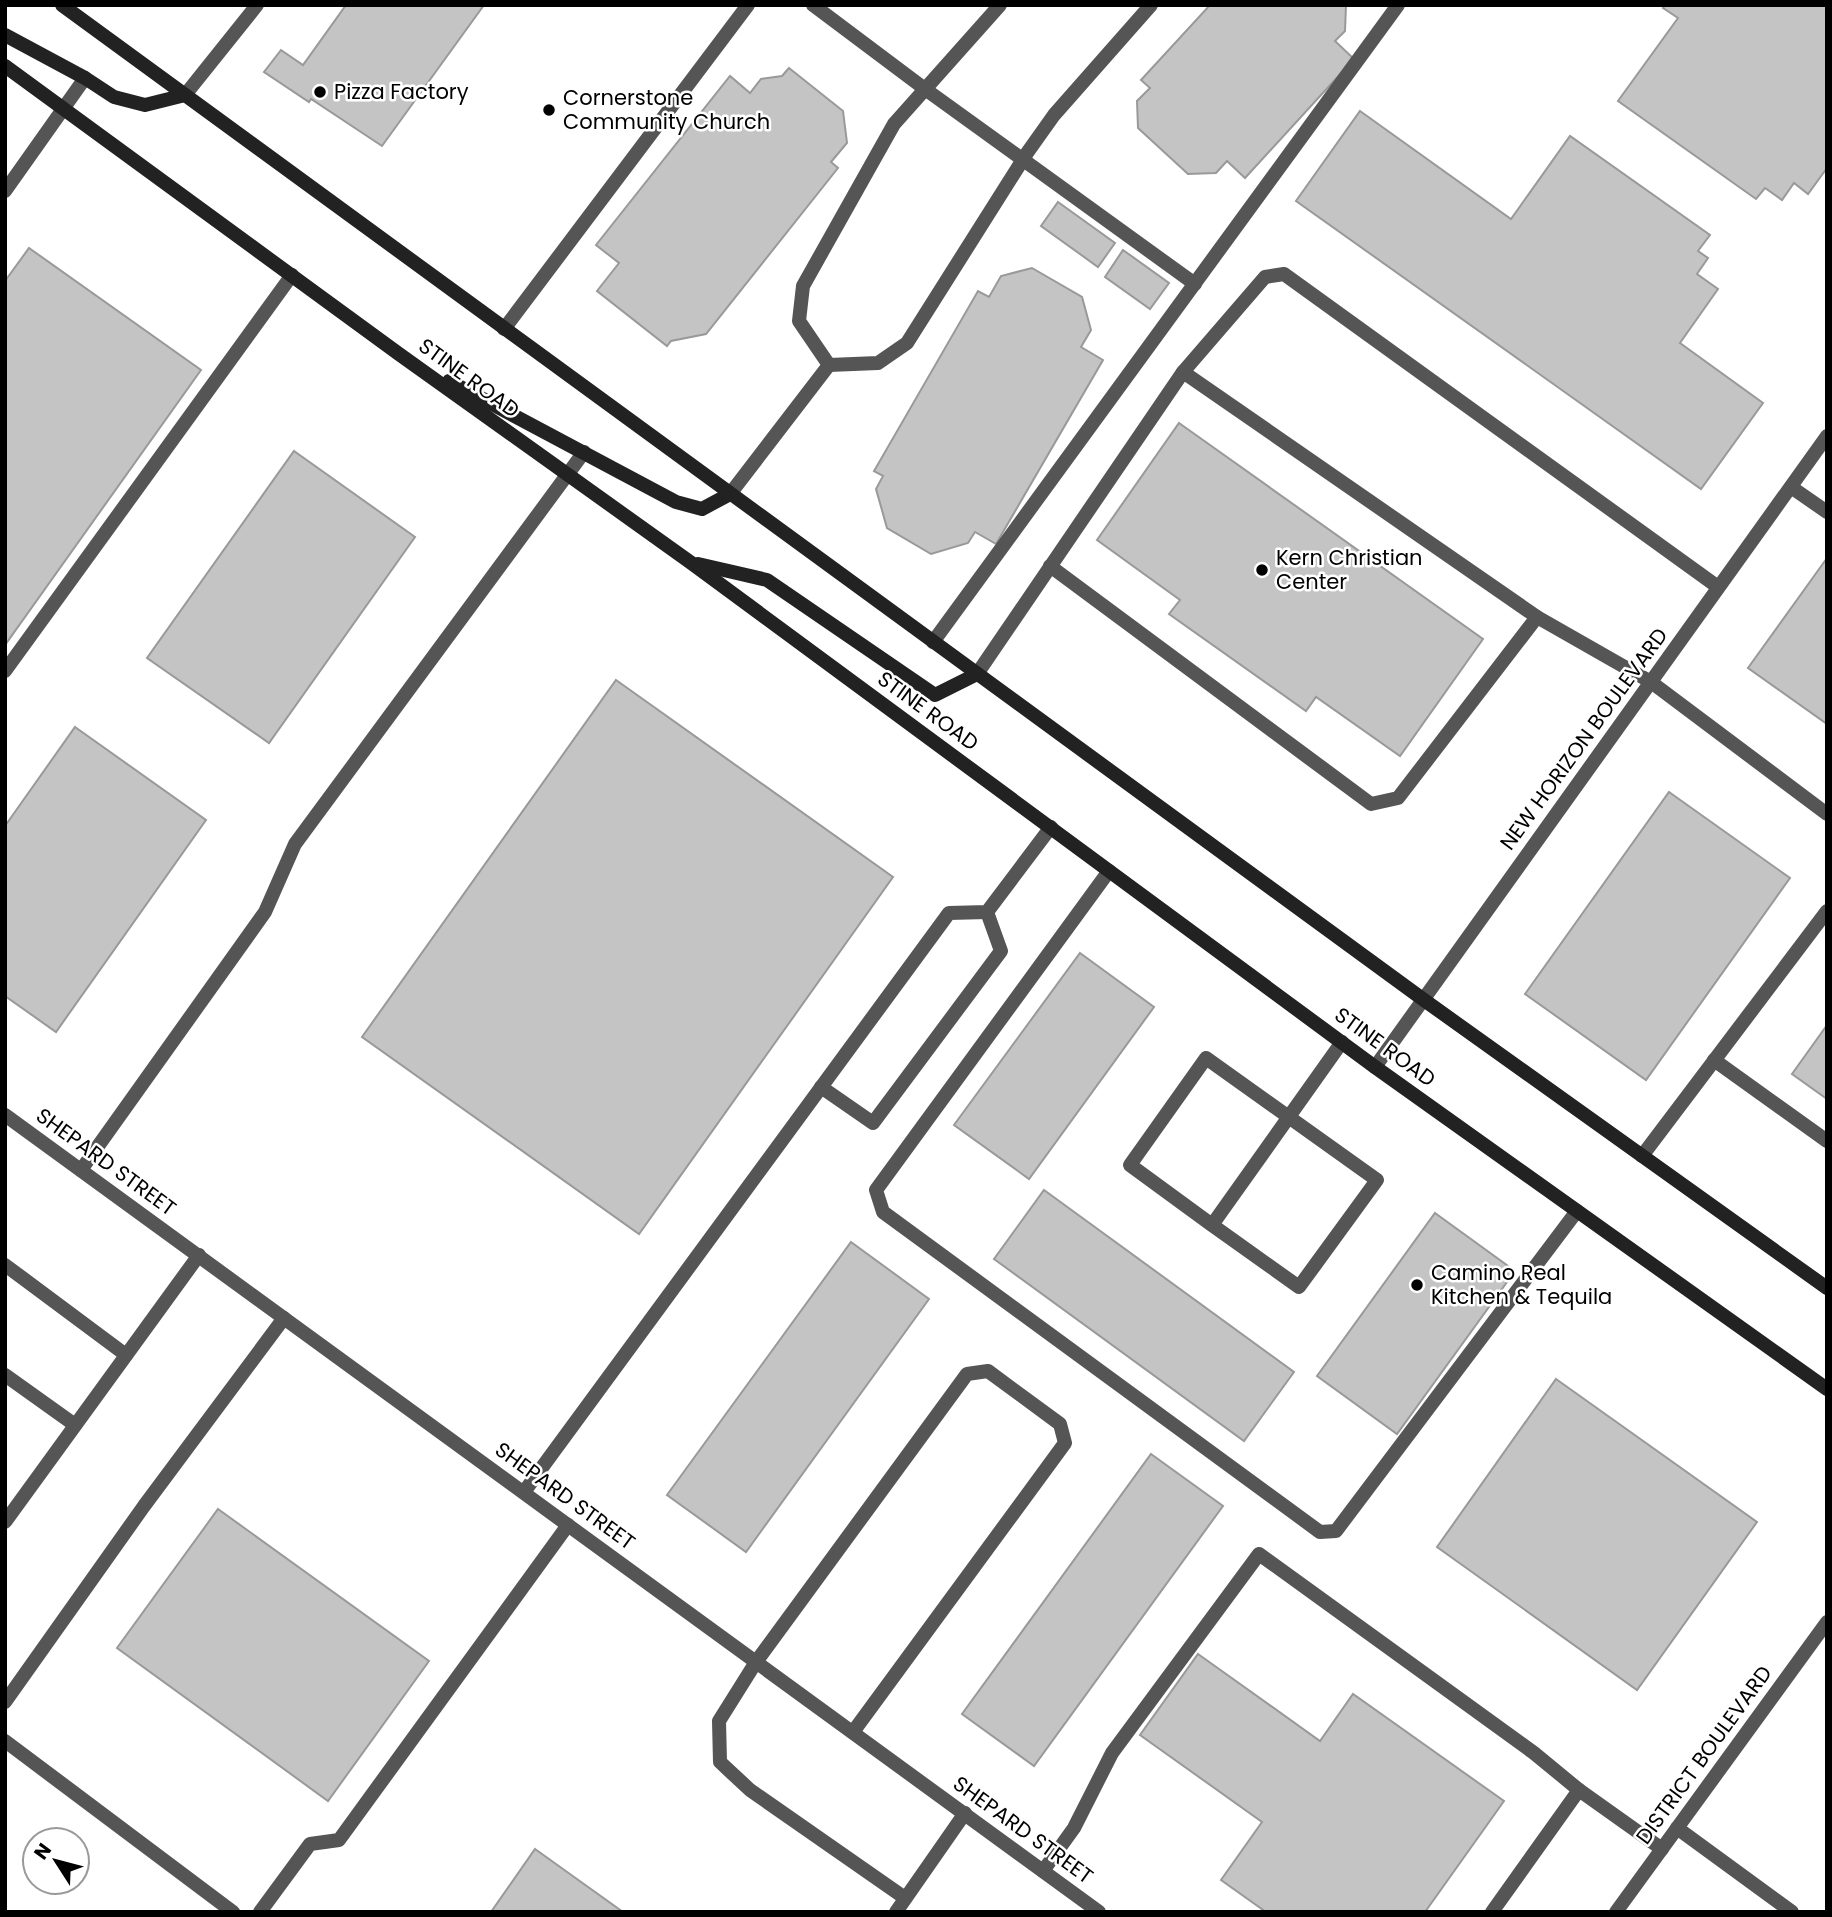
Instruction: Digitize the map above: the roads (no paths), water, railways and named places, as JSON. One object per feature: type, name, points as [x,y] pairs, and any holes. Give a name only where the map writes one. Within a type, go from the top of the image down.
[{"type":"main road","points":[[62,5],[1424,1000],[1827,1288]]},
{"type":"main road","points":[[5,35],[85,78],[114,97],[145,105],[185,95]]},
{"type":"main road","name":"STINE ROAD","points":[[5,66],[399,354],[690,562],[1375,1067],[1827,1389]]},
{"type":"main road","points":[[399,354],[676,502],[702,509],[730,494]]},
{"type":"main road","points":[[690,562],[767,580],[935,695],[977,674]]},
{"type":"street","points":[[504,329],[748,5]]},
{"type":"street","points":[[813,5],[1195,284]]},
{"type":"street","points":[[829,365],[799,321],[803,286],[894,124],[1000,5]]},
{"type":"street","points":[[829,365],[878,363],[907,343],[1054,115],[1151,5]]},
{"type":"street","points":[[933,642],[1398,5]]},
{"type":"street","points":[[185,95],[256,6]]},
{"type":"street","points":[[5,191],[85,78]]},
{"type":"street","points":[[977,674],[1183,372],[1265,277],[1283,274],[1718,587]]},
{"type":"street","points":[[5,671],[292,275]]},
{"type":"street","points":[[730,494],[829,365]]},
{"type":"street","points":[[1183,372],[1537,617],[1651,682],[1827,814]]},
{"type":"street","name":"NEW HORIZON BOULEVARD","points":[[1375,1067],[1827,436]]},
{"type":"street","points":[[80,1170],[265,912],[295,844],[584,452]]},
{"type":"street","points":[[1791,486],[1827,512]]},
{"type":"street","points":[[1050,566],[1371,804],[1398,798],[1537,617]]},
{"type":"street","points":[[987,912],[1051,827]]},
{"type":"street","points":[[1109,871],[876,1190],[883,1212],[1320,1532],[1336,1531],[1577,1211]]},
{"type":"street","points":[[1642,1156],[1827,911]]},
{"type":"street","points":[[524,1492],[949,913],[987,912]]},
{"type":"street","points":[[821,1087],[873,1124],[1001,951],[987,912]]},
{"type":"street","points":[[1212,1225],[1342,1042]]},
{"type":"street","points":[[1206,1058],[1377,1180],[1299,1287],[1212,1225],[1130,1165],[1206,1058]]},
{"type":"street","points":[[1714,1060],[1827,1141]]},
{"type":"street","name":"SHEPARD STREET","points":[[5,1115],[1099,1912]]},
{"type":"street","points":[[5,1521],[199,1255]]},
{"type":"street","points":[[5,1265],[126,1355]]},
{"type":"street","points":[[5,1702],[144,1506],[284,1318]]},
{"type":"street","points":[[853,1732],[1065,1443],[1060,1424],[988,1371],[967,1374],[756,1662],[719,1721],[720,1762],[750,1790],[905,1898]]},
{"type":"street","points":[[5,1375],[75,1425]]},
{"type":"street","points":[[260,1912],[310,1844],[339,1840],[568,1525]]},
{"type":"street","points":[[1043,1871],[1074,1828],[1112,1754],[1259,1554],[1662,1849]]},
{"type":"street","name":"DISTRICT BOULEVARD","points":[[1616,1912],[1827,1622]]},
{"type":"street","points":[[5,1741],[233,1912]]},
{"type":"street","points":[[1492,1912],[1579,1790]]},
{"type":"street","points":[[896,1912],[965,1813]]},
{"type":"street","points":[[1677,1828],[1792,1912]]},
{"type":"place","name":"Pizza Factory","points":[[320,92]]},
{"type":"place","name":"Cornerstone Community Church","points":[[549,110]]},
{"type":"place","name":"Kern Christian Center","points":[[1262,570]]},
{"type":"place","name":"Camino Real Kitchen & Tequila","points":[[1417,1285]]}]
